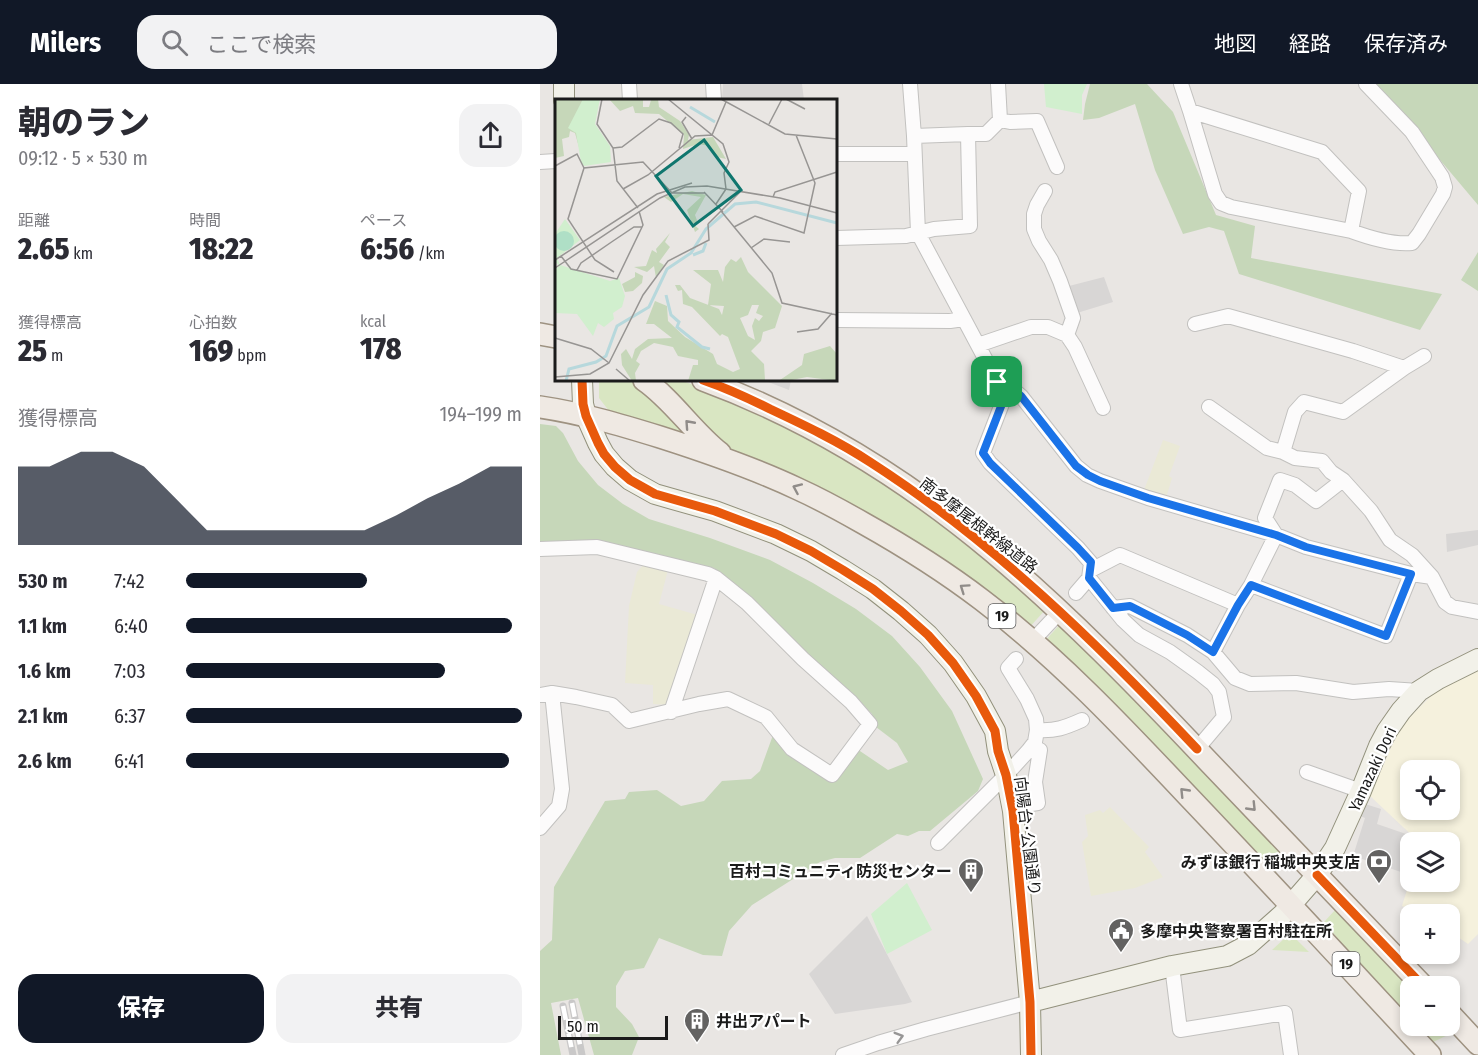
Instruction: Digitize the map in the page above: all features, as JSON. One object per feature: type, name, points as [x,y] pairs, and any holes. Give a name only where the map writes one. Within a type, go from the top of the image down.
[{"type":"main road","points":[[645,381],[670,402],[702,438],[733,462]]},
{"type":"main road","name":"南多摩尾根幹線道路","points":[[706,381],[803,424],[841,445],[929,502],[992,550],[1045,597],[1133,682],[1413,976]]},
{"type":"main road","name":"19","points":[[562,411],[621,425],[682,444],[799,489],[900,545],[982,600],[1087,692],[1292,905],[1430,1055]]},
{"type":"main road","points":[[1460,1025],[1478,1044]]},
{"type":"street","points":[[629,84],[630,99]]},
{"type":"street","points":[[713,84],[714,99]]},
{"type":"street","points":[[910,84],[918,233],[1005,396],[983,453],[990,463],[1091,562],[1090,574],[1123,620],[1139,635],[1170,652],[1198,672],[1219,692],[1224,717],[1197,749]]},
{"type":"street","points":[[914,136],[986,134],[1000,120],[998,84]]},
{"type":"street","points":[[1181,84],[1215,194],[1221,203],[1401,244],[1412,243],[1443,194],[1442,177],[1412,132],[1366,84]]},
{"type":"street","points":[[1190,111],[1322,152],[1359,191],[1351,231]]},
{"type":"street","points":[[1000,120],[1037,121],[1057,167]]},
{"type":"street","points":[[837,238],[906,236],[934,229],[970,226],[968,134]]},
{"type":"street","points":[[837,154],[914,154]]},
{"type":"street","points":[[540,162],[555,161]]},
{"type":"street","points":[[1045,191],[1034,214],[1034,229],[1056,270],[1072,318],[1067,335]]},
{"type":"street","points":[[1195,324],[1228,316],[1353,351],[1404,368]]},
{"type":"street","points":[[837,320],[950,321],[964,319]]},
{"type":"street","points":[[978,345],[1031,327],[1048,327],[1067,335],[1075,347],[1103,408]]},
{"type":"street","points":[[1283,452],[1295,412],[1304,402],[1343,412],[1424,356]]},
{"type":"street","points":[[562,411],[572,404],[571,381]]},
{"type":"street","points":[[562,411],[583,404],[582,381]]},
{"type":"street","points":[[997,382],[1008,385],[1021,396],[1076,466],[1100,481],[1148,498],[1276,535],[1306,547],[1411,574],[1432,577]]},
{"type":"street","points":[[1209,407],[1267,448],[1295,458],[1322,461],[1371,511],[1390,540],[1412,555],[1432,577],[1445,602],[1452,607],[1478,612]]},
{"type":"street","name":"向陽台･公園通り","points":[[562,411],[594,447],[642,488],[655,494],[725,514],[776,534],[811,551],[873,589],[928,635],[959,671],[995,731],[998,751],[1006,774],[1012,807],[1030,1002],[1031,1055]]},
{"type":"street","points":[[1276,535],[1265,518],[1280,480],[1295,485],[1316,501],[1343,480]]},
{"type":"street","points":[[1213,652],[1276,535]]},
{"type":"street","points":[[540,549],[597,547],[708,574],[716,578],[747,603],[803,659],[851,702],[870,724],[832,775],[792,749],[766,717],[728,699],[629,721],[612,705],[576,697],[546,694],[562,789],[559,806],[540,828]]},
{"type":"street","points":[[1076,593],[1090,574],[1120,555],[1238,605]]},
{"type":"street","points":[[1251,585],[1386,636],[1411,574]]},
{"type":"street","points":[[671,711],[716,578]]},
{"type":"street","points":[[1113,608],[1130,606],[1187,635],[1213,652],[1235,678],[1250,684],[1296,683],[1353,692],[1389,689],[1419,691]]},
{"type":"street","points":[[1038,635],[1054,618]]},
{"type":"street","points":[[938,843],[1035,742],[1036,719],[1008,668],[1016,659]]},
{"type":"street","name":"Yamazaki Dori","points":[[1030,1002],[1172,966],[1227,956],[1255,940],[1292,905],[1317,875],[1335,848],[1379,746],[1401,711],[1419,691],[1478,659]]},
{"type":"street","points":[[1037,730],[1052,731],[1082,720]]},
{"type":"street","points":[[1012,807],[1038,803],[1035,782],[1040,750],[1031,747]]},
{"type":"street","points":[[1307,772],[1361,791]]},
{"type":"street","points":[[1172,966],[1180,1030],[1285,1013],[1291,1055]]},
{"type":"street","points":[[843,1055],[907,1034],[1030,1002]]},
{"type":"shaded area","points":[[723,84],[802,84],[804,99],[722,99]]},
{"type":"shaded area","points":[[1104,277],[1113,302],[1077,313],[1069,286]]},
{"type":"shaded area","points":[[766,381],[791,381],[789,390]]},
{"type":"shaded area","points":[[1478,530],[1478,545],[1447,552],[1446,534]]},
{"type":"shaded area","points":[[1478,671],[1478,934],[1468,944],[1460,939],[1460,904],[1403,904],[1406,892],[1460,892],[1460,832],[1408,832],[1370,796],[1396,736],[1410,717],[1434,693]]},
{"type":"shaded area","points":[[1362,803],[1381,809],[1377,824],[1400,832],[1400,872],[1353,856],[1365,818],[1358,815]]},
{"type":"shaded area","points":[[867,916],[912,1002],[835,1014],[809,974]]},
{"type":"green space","points":[[1044,84],[1087,84],[1082,95],[1082,114],[1046,107]]},
{"type":"green space","points":[[1090,84],[1147,84],[1173,112],[1216,215],[1255,226],[1251,258],[1442,294],[1420,330],[1239,274],[1224,231],[1209,227],[1183,234],[1155,170],[1135,104],[1099,118],[1083,120]]},
{"type":"green space","points":[[1376,84],[1478,84],[1478,205]]},
{"type":"green space","points":[[1478,252],[1478,291],[1461,280]]},
{"type":"green space","points":[[599,381],[632,381],[644,389],[689,438],[613,416],[599,398]]},
{"type":"green space","points":[[654,381],[683,381],[716,393],[798,430],[888,482],[976,547],[1046,609],[1028,629],[722,446]]},
{"type":"green space","points":[[540,424],[556,426],[563,433],[578,461],[598,485],[623,504],[649,519],[770,560],[856,609],[892,636],[920,667],[952,711],[983,779],[978,791],[930,831],[919,831],[908,836],[897,834],[860,858],[835,858],[820,862],[752,905],[729,931],[722,956],[703,955],[659,938],[644,968],[625,971],[616,986],[616,1007],[632,1024],[639,1037],[632,1055],[594,1055],[578,998],[551,1003],[561,1055],[540,1055],[540,951],[552,940],[554,887],[605,801],[625,799],[629,792],[657,790],[681,806],[704,801],[722,781],[751,779],[760,771],[773,735],[789,755],[832,782],[857,749],[888,770],[908,762],[897,743],[876,727],[872,714],[857,698],[807,654],[754,601],[714,568],[598,541],[540,543]]},
{"type":"green space","points":[[1163,440],[1180,446],[1169,476],[1172,478],[1166,498],[1144,490]]},
{"type":"green space","points":[[644,564],[668,570],[659,604],[701,616],[672,705],[653,704],[653,685],[625,683],[629,606],[637,572]]},
{"type":"green space","points":[[1062,622],[1188,748],[1241,812],[1288,860],[1272,875],[1044,642]]},
{"type":"green space","points":[[1110,807],[1149,847],[1145,852],[1163,877],[1135,888],[1091,896],[1082,842],[1088,836],[1085,815],[1100,810],[1103,813]]},
{"type":"green space","points":[[907,883],[932,930],[887,954],[871,914]]},
{"type":"green space","points":[[1336,909],[1383,956],[1400,978],[1400,1011],[1324,922]]},
{"type":"green space","points":[[1286,937],[1295,938],[1309,952],[1272,950]]},
{"type":"green space","points":[[1422,1036],[1446,1036],[1429,1044]]},
{"type":"railway","points":[[572,1003],[582,1055]]},
{"type":"railway","points":[[563,1006],[573,1055]]},
{"type":"cycle path","points":[[582,381],[586,416],[598,443],[615,467],[630,480],[655,494],[715,511],[776,534],[843,570],[873,589],[928,635],[953,663],[976,696],[995,731],[1013,811],[1030,1002],[1031,1055]]},
{"type":"cycle path","points":[[706,381],[745,397],[833,440],[870,462],[959,525],[1082,633],[1197,749]]},
{"type":"cycle path","points":[[1317,875],[1413,976]]},
{"type":"place","name":"みずほ銀行 稲城中央支店","points":[[1379,885]]},
{"type":"place","name":"百村コミュニティ防災センター","points":[[971,894]]},
{"type":"place","name":"多摩中央警察署百村駐在所","points":[[1121,954]]},
{"type":"place","name":"井出アパート","points":[[697,1044]]},
{"type":"route","points":[[997,382],[1008,385],[1021,396],[1076,466],[1100,481],[1148,498],[1276,535],[1306,547],[1411,574],[1386,636],[1251,585],[1213,652],[1187,635],[1130,606],[1113,608],[1089,578],[1091,562],[990,463],[983,453],[1005,396],[997,382]]}]
